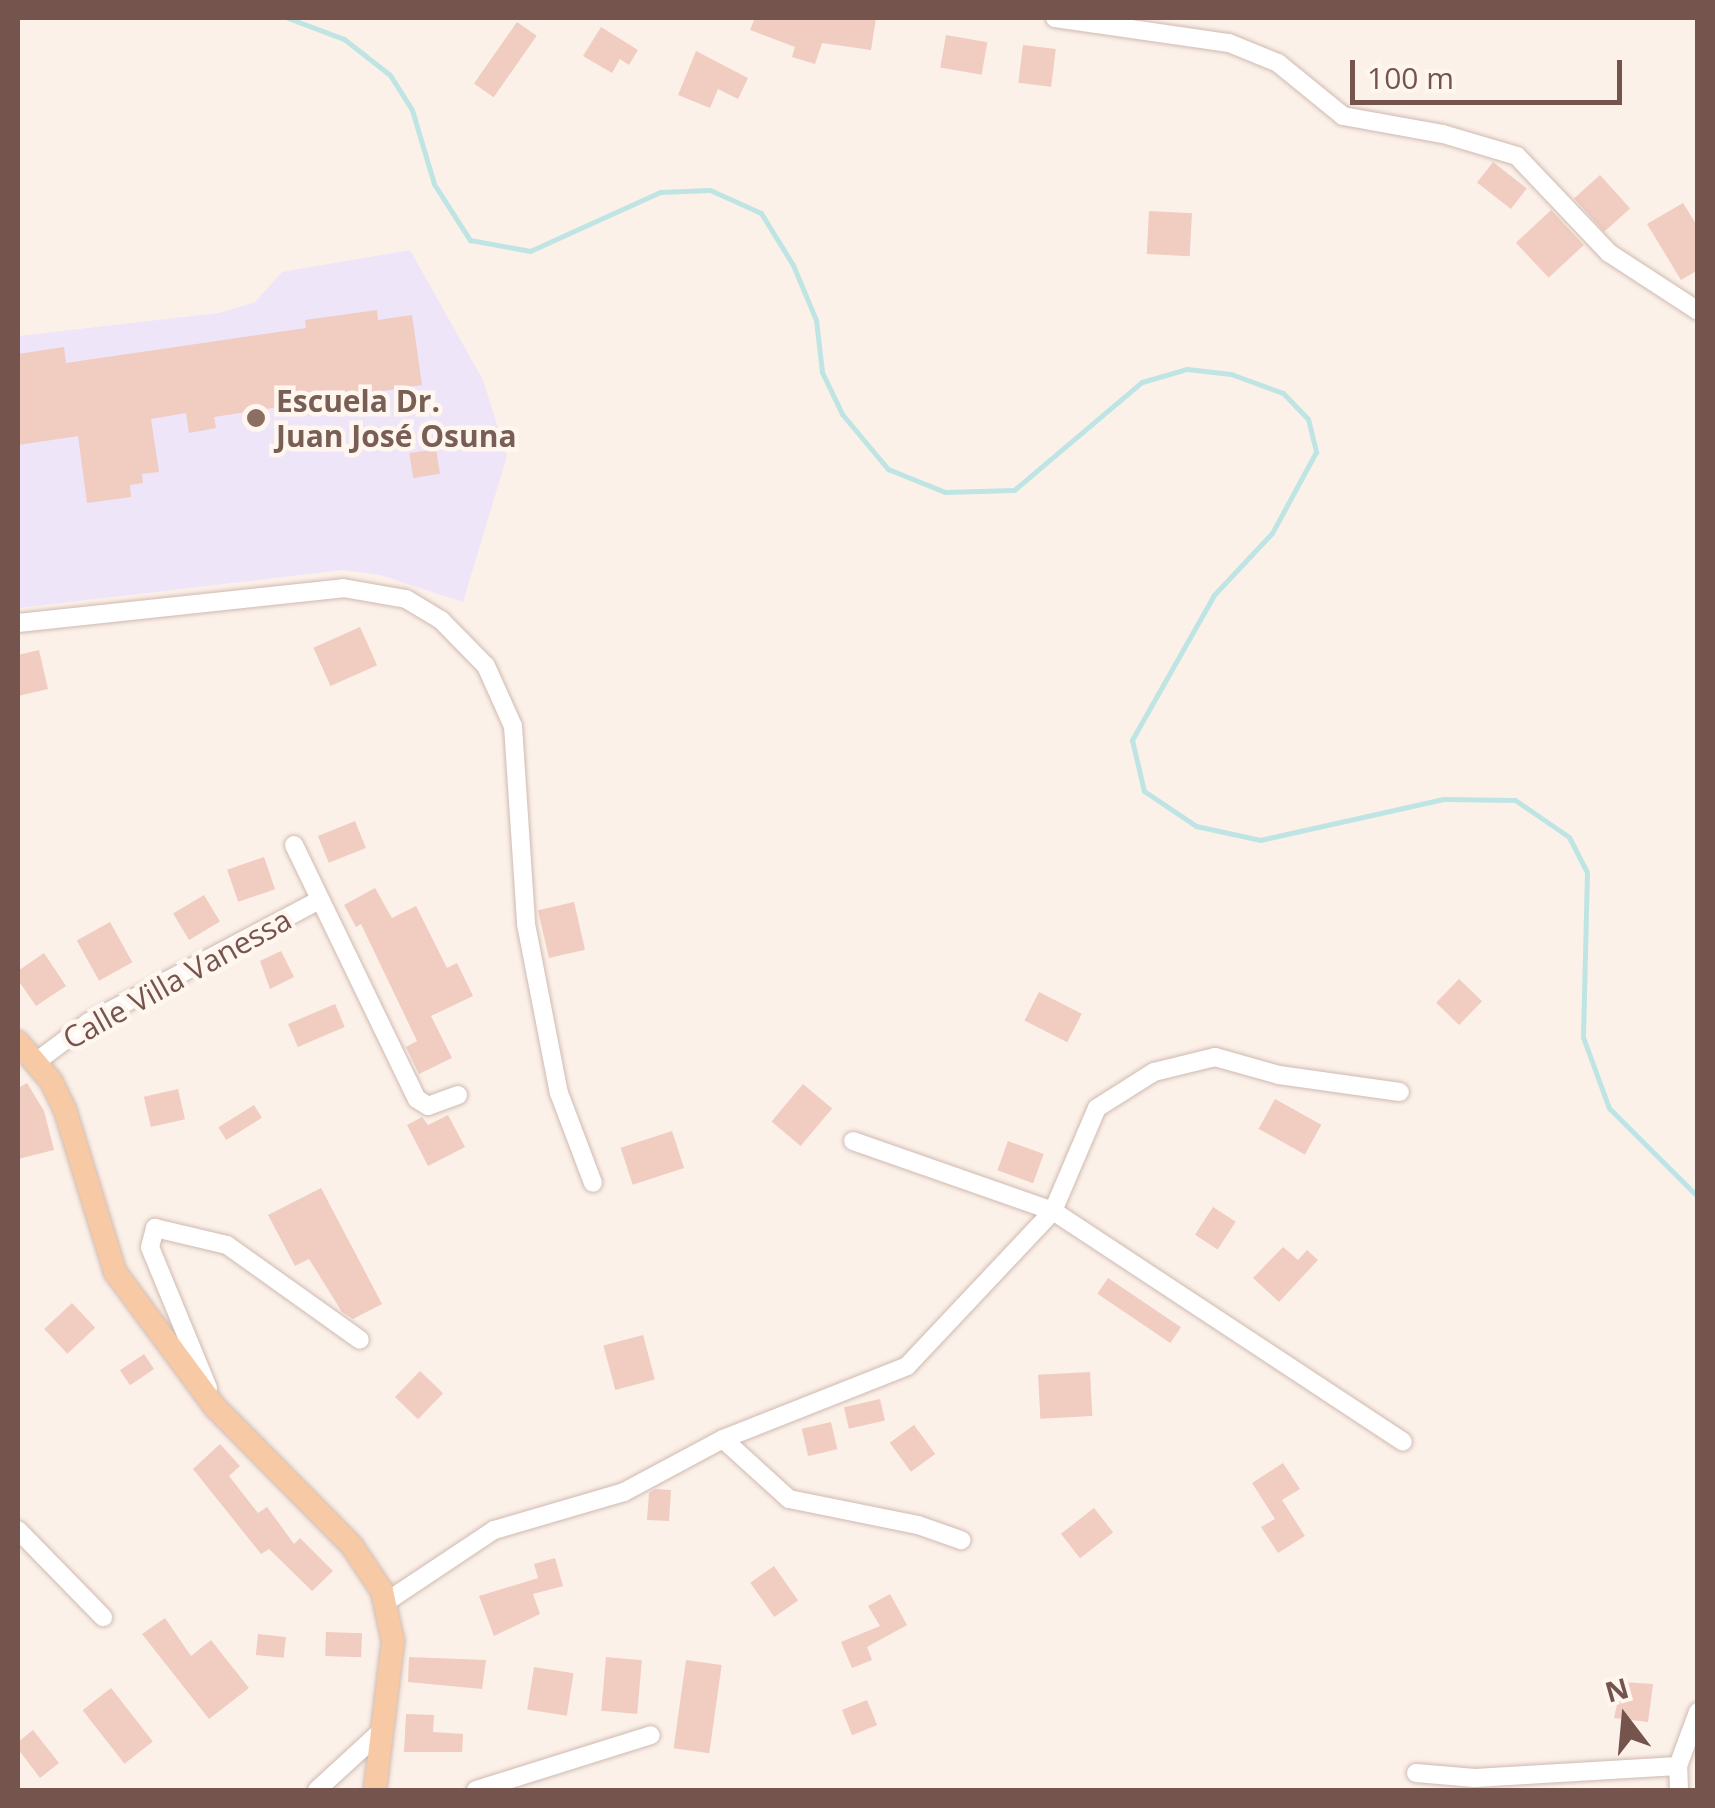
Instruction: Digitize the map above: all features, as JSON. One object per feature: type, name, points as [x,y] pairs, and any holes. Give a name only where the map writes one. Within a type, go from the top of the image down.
[{"type":"main road","points":[[18,1042],[36,1062],[65,1110],[115,1272],[215,1407],[352,1546],[386,1602],[393,1641],[375,1790]]},
{"type":"street","points":[[1056,18],[1229,43],[1278,63],[1343,116],[1443,134],[1517,156],[1608,254],[1698,311]]},
{"type":"street","points":[[18,624],[343,588],[406,599],[441,620],[486,666],[513,726],[526,924],[559,1093],[593,1183]]},
{"type":"street","name":"Calle Villa Vanessa","points":[[294,844],[416,1099],[428,1106],[458,1095]]},
{"type":"street","name":"Calle Villa Vanessa","points":[[36,1062],[89,1022],[319,900]]},
{"type":"street","points":[[386,1602],[494,1530],[624,1492],[722,1439],[906,1366],[1053,1211],[1097,1108],[1154,1072],[1215,1057],[1280,1075],[1400,1092]]},
{"type":"street","points":[[853,1141],[1053,1211],[1403,1442]]},
{"type":"street","points":[[215,1407],[150,1247],[155,1228],[227,1245],[360,1340]]},
{"type":"street","points":[[722,1439],[788,1499],[918,1525],[961,1540]]},
{"type":"street","points":[[18,1530],[104,1617]]},
{"type":"street","points":[[1679,1790],[1678,1766],[1698,1712]]},
{"type":"street","points":[[317,1790],[380,1732]]},
{"type":"street","points":[[476,1790],[651,1735]]},
{"type":"street","points":[[1416,1774],[1475,1778],[1678,1766]]},
{"type":"shaded area","name":"Escuela Dr. Juan José Osuna","points":[[410,250],[483,380],[507,456],[463,602],[380,575],[343,570],[18,608],[18,336],[219,313],[255,302],[282,272]]},
{"type":"building","points":[[755,18],[876,18],[871,50],[822,43],[815,64],[792,57],[795,47],[750,30]]},
{"type":"building","points":[[517,22],[537,36],[494,97],[474,83]]},
{"type":"building","points":[[601,27],[638,50],[629,65],[620,59],[612,73],[583,56]]},
{"type":"building","points":[[946,35],[987,42],[982,75],[940,67]]},
{"type":"building","points":[[1023,45],[1056,49],[1051,87],[1018,83]]},
{"type":"building","points":[[696,51],[748,78],[738,99],[718,89],[710,108],[678,95]]},
{"type":"building","points":[[1493,162],[1527,188],[1511,209],[1477,182]]},
{"type":"building","points":[[1600,175],[1630,208],[1604,232],[1574,198]]},
{"type":"building","points":[[1683,203],[1698,227],[1698,270],[1681,280],[1647,224]]},
{"type":"building","points":[[1551,210],[1584,245],[1549,278],[1516,243]]},
{"type":"building","points":[[1149,211],[1192,213],[1190,256],[1147,254]]},
{"type":"building","points":[[377,310],[378,320],[412,315],[422,385],[214,417],[216,428],[189,433],[186,413],[151,419],[159,472],[142,474],[143,483],[130,485],[131,497],[87,503],[78,436],[18,445],[18,354],[64,347],[66,363],[306,328],[305,320]]},
{"type":"building","points":[[436,449],[440,474],[413,478],[409,453]]},
{"type":"building","points":[[360,627],[377,665],[330,686],[313,648]]},
{"type":"building","points":[[39,650],[48,689],[18,696],[18,655]]},
{"type":"building","points":[[355,821],[366,848],[329,863],[318,836]]},
{"type":"building","points":[[264,857],[275,889],[238,902],[227,870]]},
{"type":"building","points":[[375,888],[392,918],[416,906],[447,968],[457,963],[473,996],[431,1016],[452,1058],[419,1074],[406,1047],[417,1041],[361,924],[356,927],[344,905]]},
{"type":"building","points":[[204,895],[220,922],[189,940],[173,914]]},
{"type":"building","points":[[574,902],[585,950],[549,958],[538,910]]},
{"type":"building","points":[[110,922],[132,962],[99,981],[77,940]]},
{"type":"building","points":[[281,951],[294,977],[270,989],[260,961]]},
{"type":"building","points":[[44,953],[66,986],[36,1006],[18,980],[18,971]]},
{"type":"building","points":[[1459,979],[1482,1001],[1459,1025],[1436,1003]]},
{"type":"building","points":[[1039,992],[1082,1014],[1067,1042],[1024,1021]]},
{"type":"building","points":[[335,1004],[345,1027],[298,1047],[288,1024]]},
{"type":"building","points":[[27,1083],[44,1111],[54,1150],[18,1159],[18,1088]]},
{"type":"building","points":[[803,1084],[832,1108],[801,1146],[772,1122]]},
{"type":"building","points":[[178,1089],[185,1119],[151,1127],[144,1097]]},
{"type":"building","points":[[1275,1099],[1321,1125],[1305,1154],[1259,1129]]},
{"type":"building","points":[[254,1105],[262,1118],[226,1140],[218,1127]]},
{"type":"building","points":[[448,1115],[465,1147],[428,1166],[407,1125],[422,1117],[428,1125]]},
{"type":"building","points":[[672,1131],[684,1168],[633,1185],[621,1148]]},
{"type":"building","points":[[1008,1141],[1044,1154],[1033,1183],[997,1170]]},
{"type":"building","points":[[321,1188],[382,1304],[353,1319],[342,1312],[309,1259],[295,1266],[268,1215]]},
{"type":"building","points":[[1213,1207],[1236,1222],[1218,1249],[1195,1235]]},
{"type":"building","points":[[1283,1247],[1298,1260],[1307,1250],[1318,1260],[1279,1302],[1253,1278]]},
{"type":"building","points":[[1108,1278],[1181,1327],[1170,1343],[1097,1294]]},
{"type":"building","points":[[72,1303],[95,1328],[67,1354],[44,1329]]},
{"type":"building","points":[[643,1335],[655,1379],[615,1390],[603,1346]]},
{"type":"building","points":[[144,1354],[154,1369],[130,1385],[120,1370]]},
{"type":"building","points":[[420,1371],[443,1393],[418,1419],[395,1397]]},
{"type":"building","points":[[1090,1372],[1092,1416],[1040,1419],[1038,1375]]},
{"type":"building","points":[[880,1399],[885,1420],[849,1429],[844,1407]]},
{"type":"building","points":[[831,1422],[837,1449],[808,1456],[802,1429]]},
{"type":"building","points":[[914,1425],[935,1454],[911,1472],[890,1443]]},
{"type":"building","points":[[220,1444],[240,1466],[229,1476],[258,1513],[267,1507],[294,1544],[300,1538],[333,1571],[312,1591],[269,1549],[261,1554],[193,1469]]},
{"type":"building","points":[[1283,1463],[1300,1489],[1282,1500],[1305,1536],[1278,1553],[1261,1527],[1275,1519],[1252,1483]]},
{"type":"building","points":[[655,1489],[671,1490],[669,1521],[647,1520],[649,1493]]},
{"type":"building","points":[[1094,1508],[1113,1532],[1080,1558],[1061,1534]]},
{"type":"building","points":[[555,1558],[563,1586],[533,1594],[540,1614],[494,1636],[479,1596],[538,1578],[534,1564]]},
{"type":"building","points":[[774,1566],[798,1600],[774,1617],[750,1583]]},
{"type":"building","points":[[890,1594],[907,1625],[867,1647],[872,1660],[852,1668],[841,1642],[880,1626],[868,1606]]},
{"type":"building","points":[[165,1618],[191,1656],[211,1640],[249,1688],[209,1719],[142,1634]]},
{"type":"building","points":[[326,1632],[362,1633],[361,1657],[325,1656]]},
{"type":"building","points":[[258,1634],[286,1637],[284,1658],[256,1655]]},
{"type":"building","points":[[409,1657],[486,1660],[482,1689],[408,1682]]},
{"type":"building","points":[[606,1657],[642,1660],[637,1714],[601,1711]]},
{"type":"building","points":[[686,1660],[722,1665],[709,1753],[674,1748]]},
{"type":"building","points":[[534,1667],[574,1673],[567,1716],[527,1709]]},
{"type":"building","points":[[1622,1682],[1653,1684],[1648,1722],[1614,1718]]},
{"type":"building","points":[[111,1688],[153,1742],[124,1764],[83,1710]]},
{"type":"building","points":[[867,1700],[877,1725],[852,1735],[842,1710]]},
{"type":"building","points":[[406,1714],[434,1715],[433,1732],[463,1734],[462,1752],[404,1752]]},
{"type":"building","points":[[33,1730],[59,1763],[40,1778],[18,1749],[18,1742]]},
{"type":"waterway","points":[[288,18],[344,39],[390,75],[412,110],[434,184],[470,240],[530,251],[660,192],[710,190],[761,213],[793,265],[816,320],[822,372],[842,414],[888,469],[945,492],[1014,490],[1142,382],[1187,369],[1231,374],[1283,393],[1308,419],[1316,452],[1272,533],[1214,595],[1132,740],[1144,791],[1196,826],[1260,840],[1443,799],[1515,800],[1569,837],[1587,872],[1583,1037],[1609,1108],[1698,1197]]},
{"type":"place","name":"Escuela Dr. Juan José Osuna","points":[[256,418]]}]
